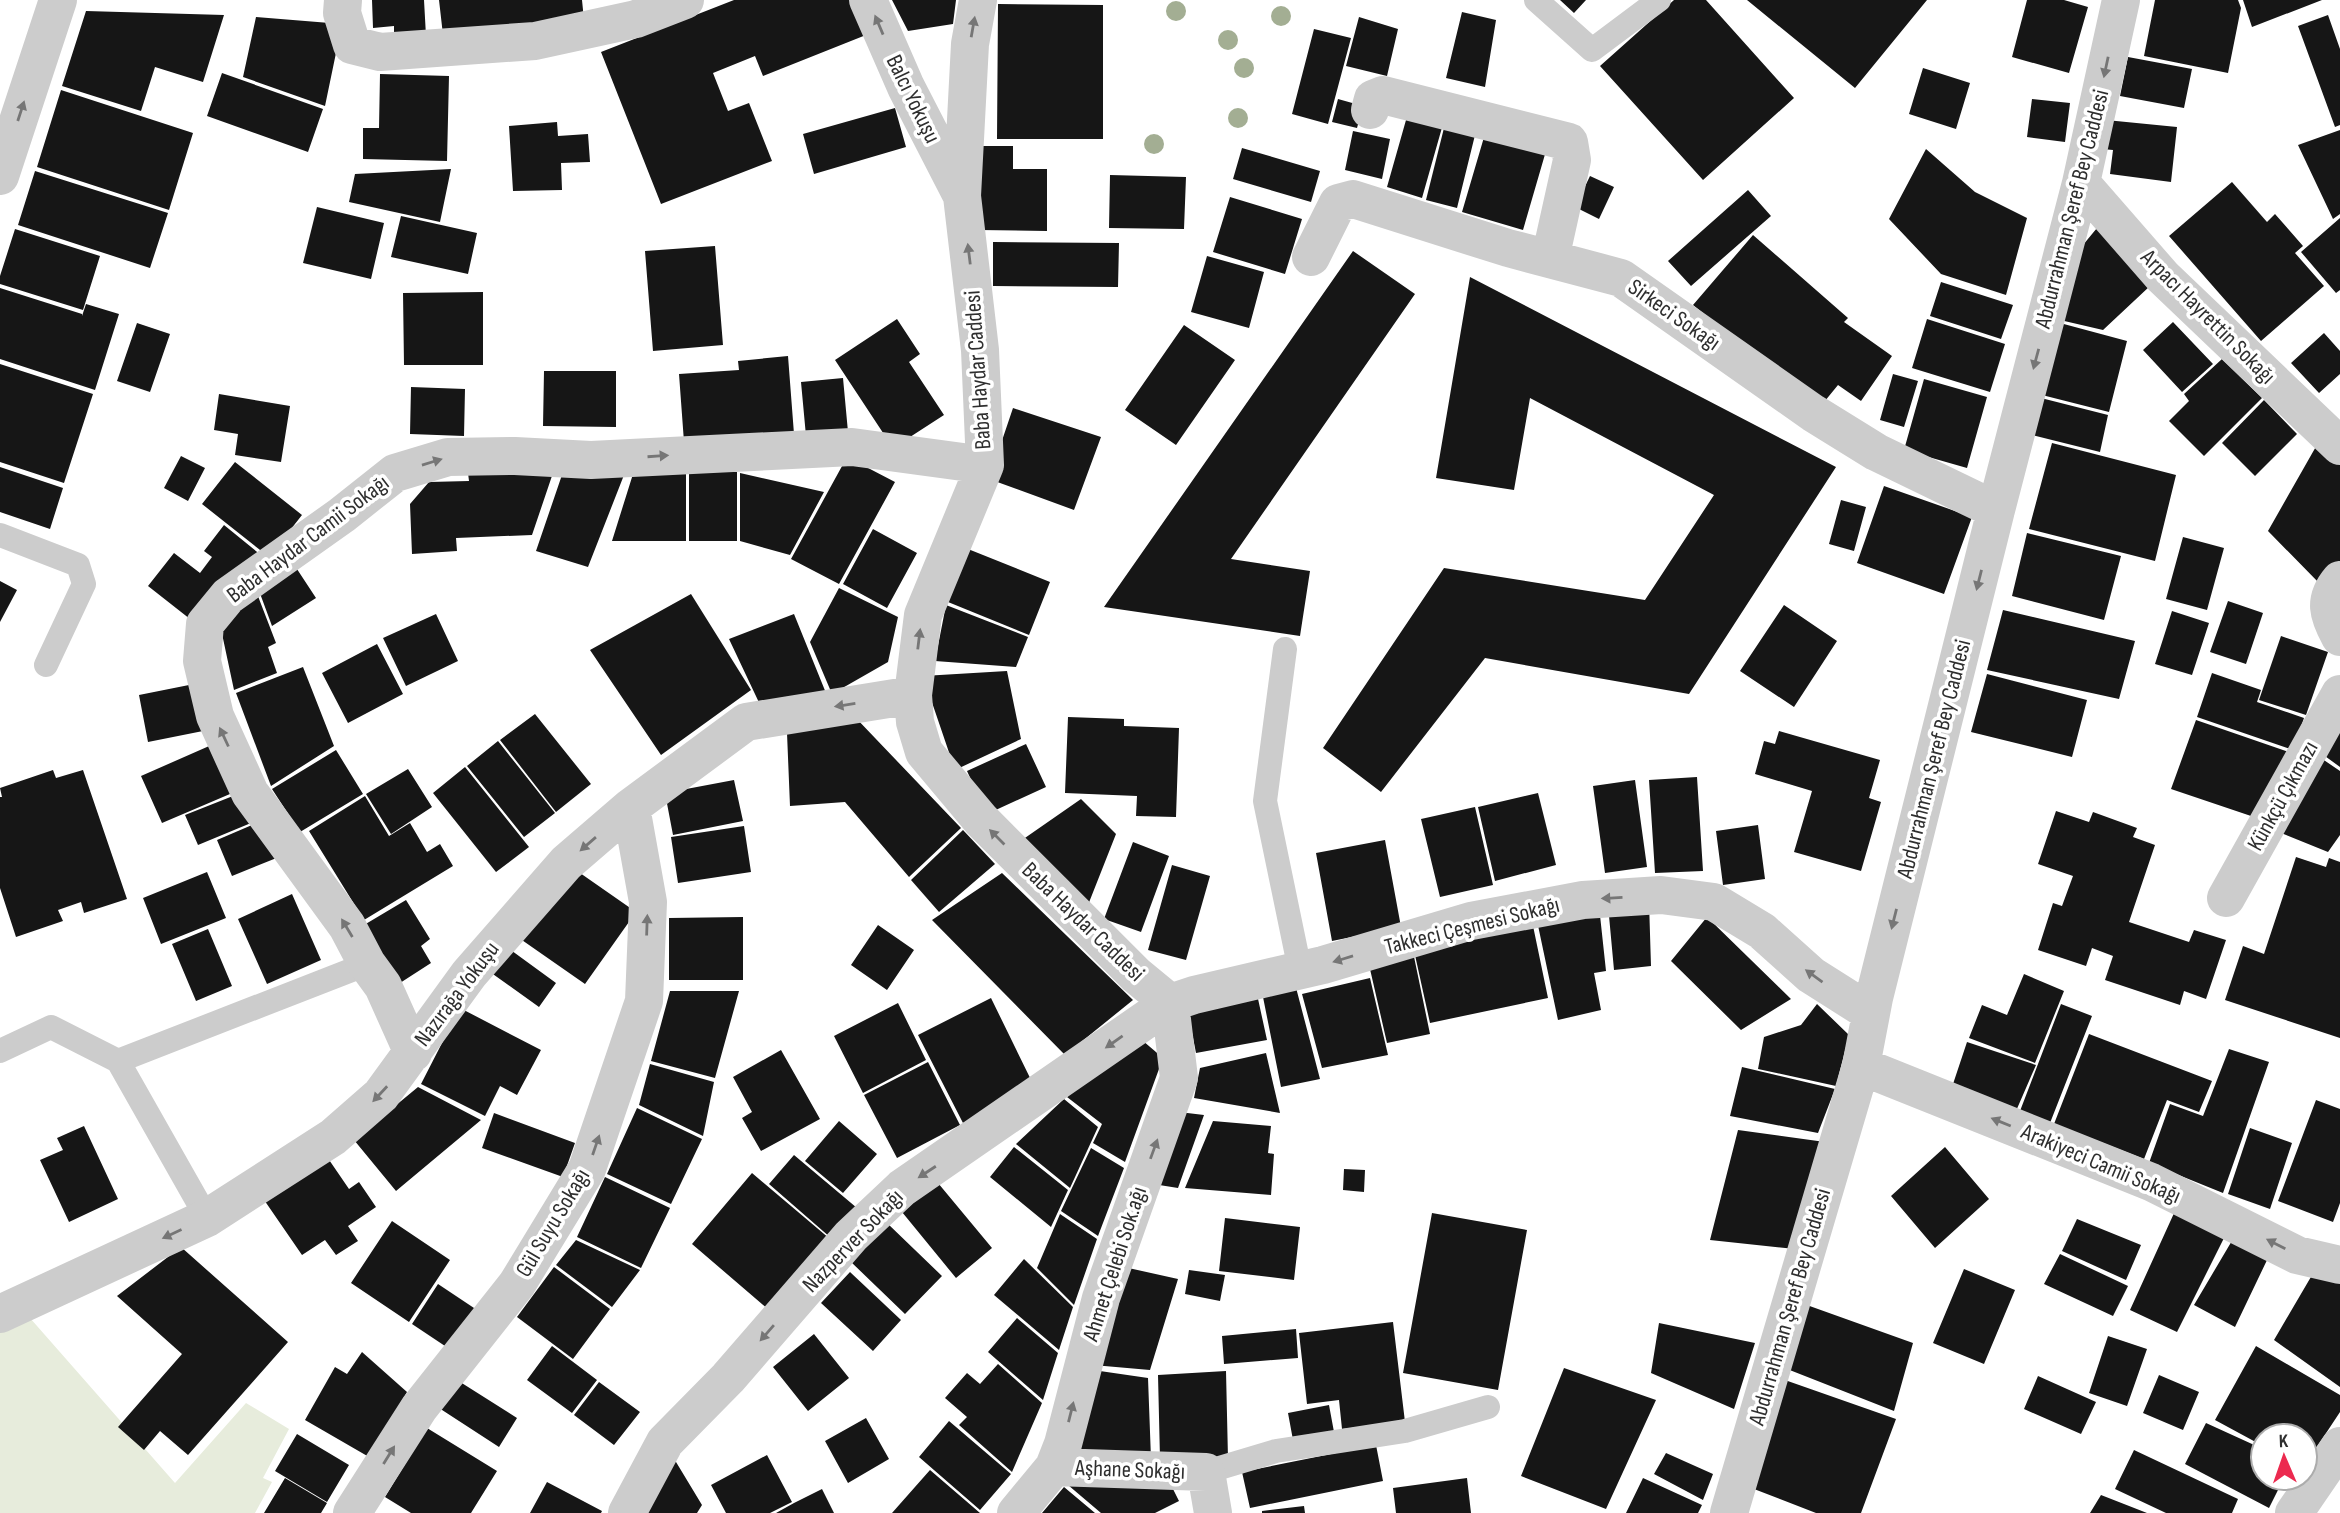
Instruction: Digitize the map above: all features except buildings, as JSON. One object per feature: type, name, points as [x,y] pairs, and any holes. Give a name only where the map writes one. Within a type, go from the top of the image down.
[{"type":"street","points":[[0,176],[58,0]]},
{"type":"street","points":[[343,0],[342,13],[352,45],[380,52],[535,41],[635,19],[685,0]]},
{"type":"street","name":"Balcı Yokuşu","points":[[868,0],[906,87],[962,196]]},
{"type":"street","name":"Baba Haydar Caddesi","points":[[978,0],[970,44],[962,196],[980,350],[985,465],[922,615],[912,695],[915,722],[924,752],[981,820],[1126,966],[1170,1003]]},
{"type":"street","name":"Abdurrahman Şeref Bey Caddesi","points":[[1729,1513],[1861,1066],[1871,1013],[1996,510],[2081,183],[2120,0]]},
{"type":"street","points":[[1370,110],[1373,99],[1383,95],[1569,142],[1572,160],[1549,259]]},
{"type":"street","name":"Arpacı Hayrettin Sokağı","points":[[2081,183],[2164,276],[2340,446]]},
{"type":"street","name":"Sirkeci Sokağı","points":[[1311,257],[1338,203],[1353,199],[1549,259],[1621,278],[1813,413],[1876,452],[1996,510]]},
{"type":"street","name":"Baba Haydar Camii Sokağı","points":[[413,1053],[383,986],[367,964],[347,926],[250,793],[215,716],[202,662],[205,624],[228,596],[342,515],[395,473],[448,457],[515,456],[591,460],[852,447],[985,465]]},
{"type":"street","points":[[2340,580],[2328,602],[2331,621],[2340,637]]},
{"type":"street","name":"Künkçü Çıkmazı","points":[[2226,898],[2340,694]]},
{"type":"street","name":"Nazırağa Yokuşu","points":[[0,1314],[207,1218],[334,1137],[381,1095],[469,974],[557,873],[631,807],[746,722],[912,695]]},
{"type":"street","name":"Gül Suyu Sokağı","points":[[352,1513],[419,1408],[517,1284],[587,1169],[644,1001],[648,902],[631,807]]},
{"type":"street","name":"Takkeci Çeşmesi Sokağı","points":[[1170,1003],[1300,970],[1471,921],[1583,900],[1661,895],[1714,902],[1762,931],[1811,975],[1871,1013]]},
{"type":"street","name":"Ahmet Çelebi Sok.ağı","points":[[1016,1513],[1054,1468],[1063,1444],[1101,1298],[1179,1078],[1170,1003]]},
{"type":"street","name":"Nazperver Sokağı","points":[[628,1513],[665,1442],[728,1378],[851,1236],[892,1197],[1170,1003]]},
{"type":"street","name":"Arakiyeci Camii Sokağı","points":[[1861,1066],[2151,1182],[2297,1255],[2340,1265]]},
{"type":"street","points":[[2294,1513],[2340,1446]]},
{"type":"street","name":"Aşhane Sokağı","points":[[1054,1468],[1206,1472],[1213,1513]]},
{"type":"lane","points":[[1535,0],[1592,50],[1659,0]]},
{"type":"lane","points":[[0,535],[78,565],[84,584],[46,665]]},
{"type":"lane","points":[[1285,649],[1265,801],[1300,970]]},
{"type":"lane","points":[[118,1061],[367,964]]},
{"type":"lane","points":[[0,1051],[51,1027],[118,1061],[207,1218]]},
{"type":"lane","points":[[1206,1472],[1276,1451],[1405,1431],[1488,1407]]},
{"type":"green space","points":[[30,1318],[175,1483],[246,1403],[289,1429],[263,1478],[272,1482],[255,1513],[0,1513],[0,1331]]}]
